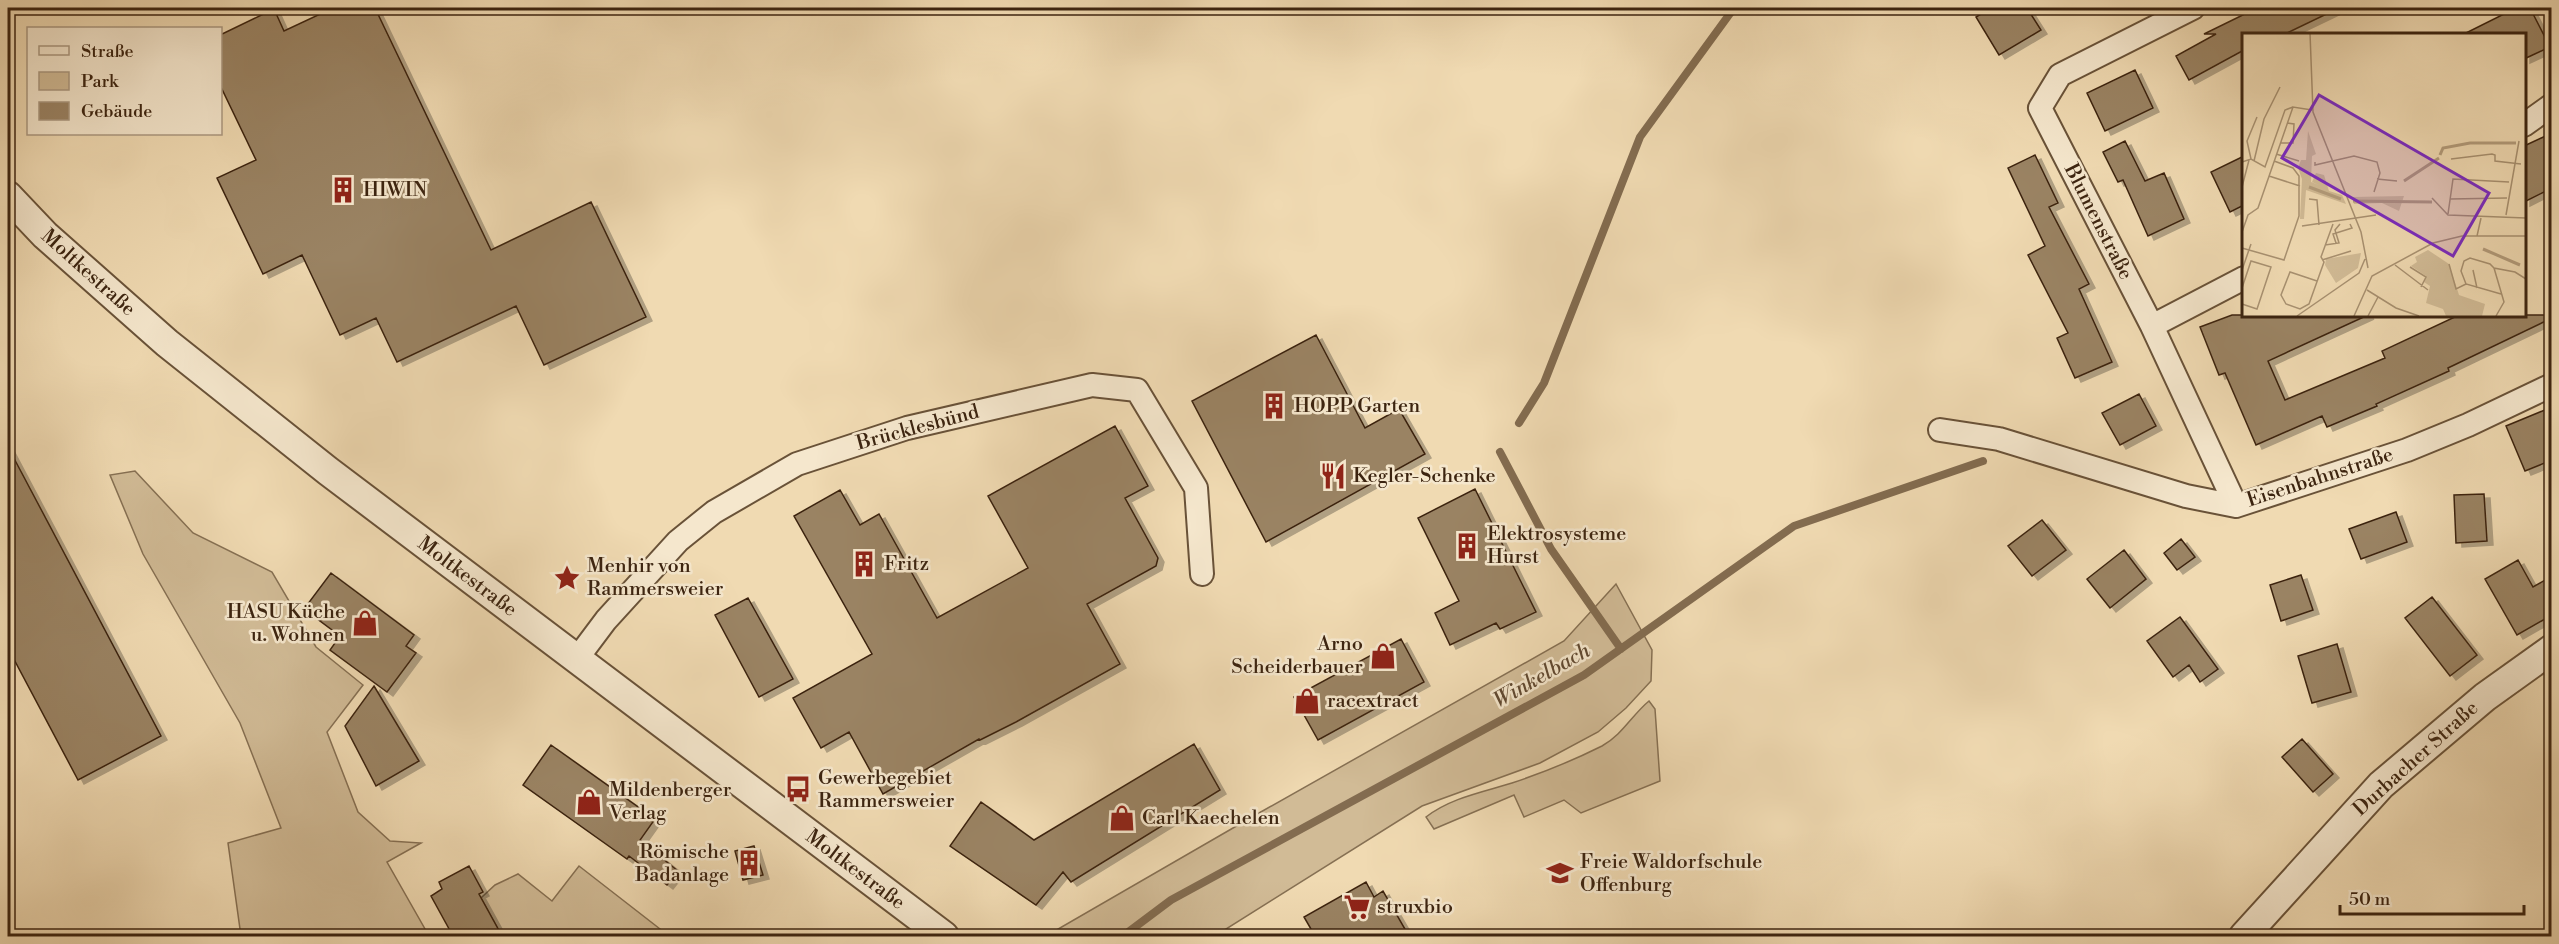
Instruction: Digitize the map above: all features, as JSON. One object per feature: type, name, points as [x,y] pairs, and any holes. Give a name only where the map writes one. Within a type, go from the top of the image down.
[{"type":"street","name":"Blumenstraße","points":[[2193,8],[2060,75],[2040,108],[2152,326],[2236,506]]},
{"type":"street","points":[[2526,124],[2552,105]]},
{"type":"street","name":"Moltkestraße","points":[[8,196],[45,235],[167,343],[328,471],[944,936]]},
{"type":"street","points":[[2152,326],[2242,279]]},
{"type":"street","name":"Brücklesbünd","points":[[576,660],[606,620],[678,541],[714,512],[797,464],[907,428],[1092,385],[1137,390],[1196,488],[1202,574]]},
{"type":"street","name":"Eisenbahnstraße","points":[[1940,430],[1999,439],[2186,496],[2236,506],[2407,450],[2468,425],[2552,385]]},
{"type":"street","name":"Durbacher Straße","points":[[2244,936],[2382,785],[2485,697],[2552,649]]},
{"type":"green space","points":[[135,471],[193,533],[272,572],[316,647],[363,685],[327,732],[358,812],[390,841],[421,843],[387,862],[429,936],[241,936],[228,843],[281,828],[240,723],[143,554],[110,475]]},
{"type":"green space","points":[[1616,584],[1652,650],[1651,681],[1626,708],[1598,732],[1540,763],[1422,806],[1215,936],[1046,936],[1564,641]]},
{"type":"green space","points":[[1649,701],[1655,709],[1660,781],[1581,813],[1564,800],[1524,817],[1514,795],[1434,829],[1426,817],[1456,800],[1535,775],[1602,746]]},
{"type":"green space","points":[[579,866],[669,936],[502,936],[481,898],[495,885],[518,874],[552,901]]},
{"type":"building","name":"HIWIN","points":[[333,8],[375,8],[491,250],[591,202],[646,317],[544,365],[516,306],[397,362],[376,318],[340,335],[302,255],[263,274],[217,178],[256,160],[222,89],[222,34],[274,9],[284,31]]},
{"type":"building","points":[[1991,8],[2027,8],[2041,30],[1999,55],[1976,17]]},
{"type":"building","points":[[2257,8],[2339,8],[2287,33],[2242,33],[2242,51],[2189,80],[2176,56],[2216,34],[2204,34]]},
{"type":"building","points":[[2516,8],[2530,8],[2550,47],[2526,58],[2526,33],[2466,33]]},
{"type":"building","points":[[2135,70],[2153,108],[2105,131],[2087,93]]},
{"type":"building","points":[[2552,133],[2552,188],[2526,201],[2526,145]]},
{"type":"building","points":[[2125,141],[2145,181],[2164,173],[2184,219],[2148,236],[2123,180],[2118,182],[2103,152]]},
{"type":"building","points":[[2035,155],[2058,203],[2049,207],[2089,284],[2079,289],[2112,362],[2075,378],[2057,338],[2068,333],[2028,255],[2045,246],[2008,168]]},
{"type":"building","points":[[2242,157],[2242,206],[2230,212],[2211,172]]},
{"type":"building","points":[[2232,315],[2366,316],[2268,361],[2285,400],[2385,358],[2382,351],[2457,316],[2552,315],[2552,318],[2448,368],[2449,371],[2376,404],[2377,406],[2327,427],[2322,416],[2256,445],[2225,373],[2219,375],[2200,327]]},
{"type":"building","points":[[1316,335],[1365,428],[1399,409],[1425,454],[1266,542],[1192,401]]},
{"type":"building","points":[[2139,394],[2156,426],[2120,445],[2102,413]]},
{"type":"building","points":[[2552,407],[2552,460],[2525,471],[2506,426]]},
{"type":"building","points":[[1115,426],[1148,486],[1125,498],[1158,558],[1156,566],[1087,604],[1120,664],[1016,722],[979,739],[883,794],[849,732],[821,748],[793,698],[872,654],[794,516],[840,490],[860,525],[879,514],[937,618],[1028,568],[988,496]]},
{"type":"building","points":[[8,447],[161,736],[78,780],[8,648]]},
{"type":"building","name":"Elektrosysteme Hurst","points":[[1475,489],[1536,612],[1500,629],[1496,623],[1450,645],[1435,613],[1459,601],[1418,518]]},
{"type":"building","points":[[2484,494],[2487,541],[2456,543],[2454,495]]},
{"type":"building","points":[[2396,512],[2407,542],[2361,559],[2349,529]]},
{"type":"building","points":[[2042,520],[2066,550],[2032,576],[2008,546]]},
{"type":"building","points":[[2181,539],[2195,557],[2177,570],[2164,553]]},
{"type":"building","points":[[2124,550],[2146,579],[2110,608],[2087,579]]},
{"type":"building","points":[[2518,560],[2533,587],[2552,576],[2552,615],[2517,635],[2485,579]]},
{"type":"building","points":[[331,573],[414,635],[406,646],[416,653],[387,692],[330,650],[340,636],[304,609]]},
{"type":"building","points":[[2301,575],[2313,610],[2281,621],[2270,585]]},
{"type":"building","points":[[2432,597],[2477,655],[2450,676],[2405,618]]},
{"type":"building","points":[[748,598],[793,679],[759,697],[715,615]]},
{"type":"building","points":[[2180,617],[2218,669],[2200,682],[2189,665],[2173,677],[2147,641]]},
{"type":"building","points":[[1401,639],[1424,682],[1318,740],[1294,697]]},
{"type":"building","points":[[2337,644],[2351,692],[2312,703],[2298,656]]},
{"type":"building","points":[[374,686],[419,761],[376,786],[345,726]]},
{"type":"building","points":[[2302,739],[2333,774],[2313,792],[2282,757]]},
{"type":"building","name":"Carl Kaechelen","points":[[1194,744],[1220,790],[1071,882],[1063,872],[1036,905],[950,846],[981,802],[1034,840]]},
{"type":"building","name":"Mildenberger Verlag","points":[[551,745],[655,819],[640,840],[678,871],[667,885],[629,856],[627,859],[523,785]]},
{"type":"building","name":"Römische Badanlage","points":[[754,846],[763,875],[743,880],[735,851]]},
{"type":"building","points":[[469,866],[483,892],[479,894],[502,936],[453,936],[431,896],[442,889],[439,882]]},
{"type":"building","name":"struxbio","points":[[1366,882],[1374,897],[1383,891],[1409,936],[1315,936],[1304,917]]},
{"type":"waterway","points":[[1519,423],[1544,383],[1640,137],[1734,8]]},
{"type":"waterway","points":[[1500,452],[1551,549],[1621,649]]},
{"type":"waterway","name":"Winkelbach","points":[[1123,936],[1171,900],[1584,675],[1794,526],[1983,461]]},
{"type":"place","name":"HIWIN","points":[[343,190]]},
{"type":"place","name":"HOPP Garten","points":[[1274,406]]},
{"type":"place","name":"Kegler-Schenke","points":[[1333,476]]},
{"type":"place","name":"Elektrosysteme Hurst","points":[[1467,546]]},
{"type":"place","name":"Fritz","points":[[864,564]]},
{"type":"place","name":"Menhir von Rammersweier","points":[[567,578]]},
{"type":"place","name":"HASU Küche u. Wohnen","points":[[365,623]]},
{"type":"place","name":"Arno Scheiderbauer","points":[[1383,656]]},
{"type":"place","name":"racextract","points":[[1307,701]]},
{"type":"place","name":"Gewerbegebiet Rammersweier","points":[[798,789]]},
{"type":"place","name":"Mildenberger Verlag","points":[[589,802]]},
{"type":"place","name":"Carl Kaechelen","points":[[1122,818]]},
{"type":"place","name":"Römische Badanlage","points":[[749,863]]},
{"type":"place","name":"Freie Waldorfschule Offenburg","points":[[1560,873]]},
{"type":"place","name":"struxbio","points":[[1357,907]]}]
